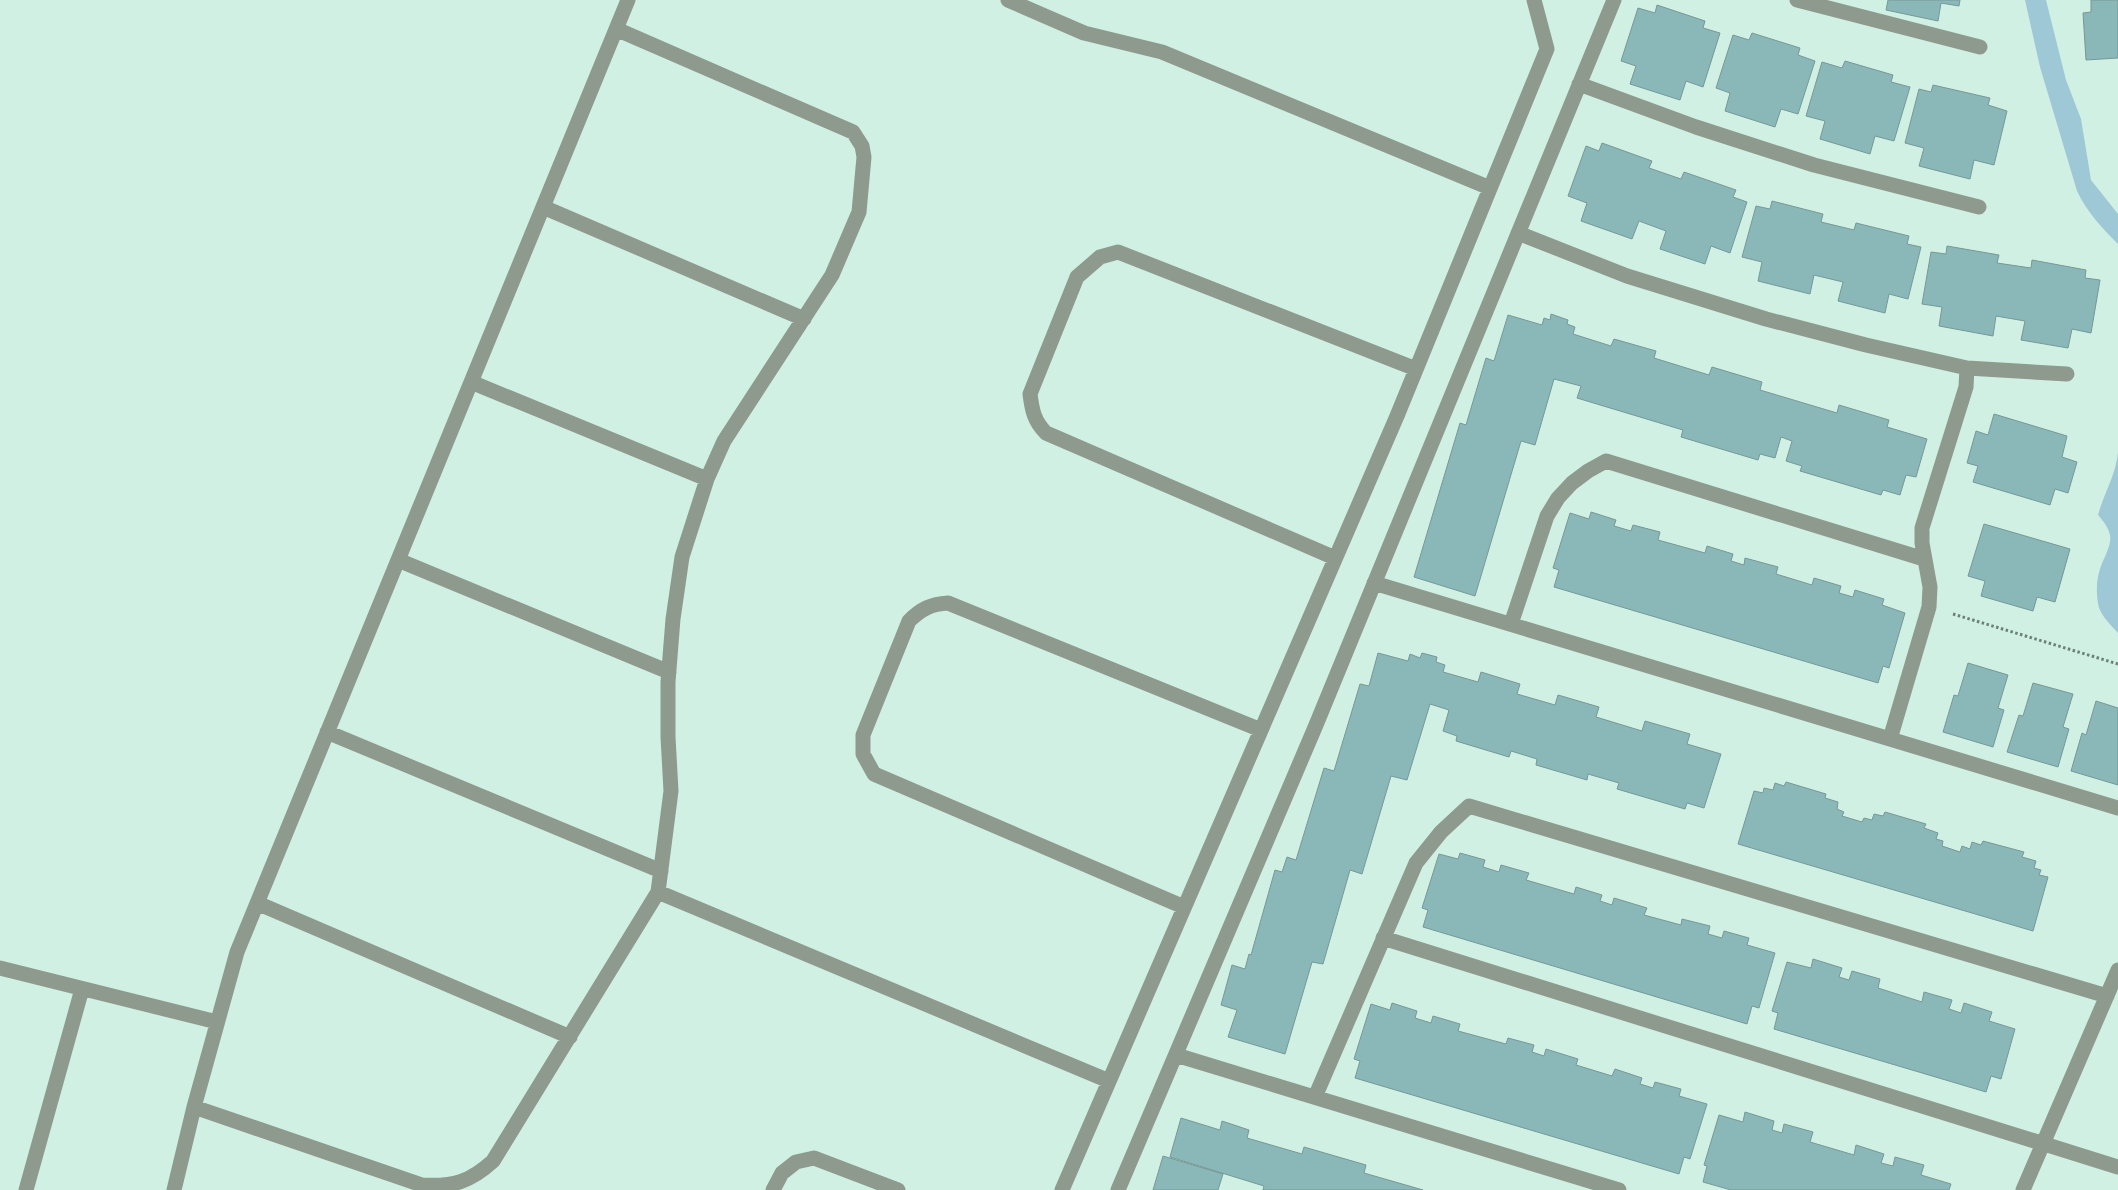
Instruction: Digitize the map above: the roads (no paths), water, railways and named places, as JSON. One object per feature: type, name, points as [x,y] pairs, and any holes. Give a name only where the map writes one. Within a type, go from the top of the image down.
[{"type":"lane","points":[[174,1190],[194,1107],[237,952],[628,0]]},
{"type":"lane","points":[[1008,0],[1084,33],[1162,52],[1490,188]]},
{"type":"lane","points":[[1062,1190],[1336,558],[1416,369],[1547,49],[1534,0]]},
{"type":"lane","points":[[1118,1190],[1374,583],[1614,0]]},
{"type":"lane","points":[[1797,0],[1980,46]]},
{"type":"lane","points":[[194,1107],[422,1185],[440,1187],[459,1183],[478,1175],[493,1161],[658,892],[671,790],[668,736],[669,672],[673,619],[682,557],[707,479],[724,442],[832,275],[859,212],[864,157],[862,146],[853,132],[616,29]]},
{"type":"lane","points":[[1579,84],[1696,127],[1814,165],[1979,207]]},
{"type":"lane","points":[[543,207],[804,319]]},
{"type":"lane","points":[[1518,233],[1627,276],[1766,319],[1967,368],[2067,374]]},
{"type":"lane","points":[[1336,558],[1046,433],[1038,424],[1033,414],[1030,394],[1076,276],[1100,257],[1118,252],[1416,369]]},
{"type":"lane","points":[[1890,739],[1929,607],[1930,586],[1924,559],[1922,528],[1966,387],[1967,368]]},
{"type":"lane","points":[[471,382],[707,479]]},
{"type":"lane","points":[[1511,624],[1547,516],[1558,498],[1572,483],[1588,470],[1606,461],[1924,559]]},
{"type":"lane","points":[[398,560],[669,672]]},
{"type":"lane","points":[[1374,583],[2118,808]]},
{"type":"lane","points":[[1184,907],[874,774],[863,754],[863,735],[909,621],[918,612],[930,605],[948,603],[1261,730]]},
{"type":"lane","points":[[327,732],[661,871]]},
{"type":"lane","points":[[1315,1097],[1416,862],[1441,832],[1469,806],[2107,996]]},
{"type":"lane","points":[[658,892],[1110,1081]]},
{"type":"lane","points":[[257,903],[570,1037]]},
{"type":"lane","points":[[1383,938],[2118,1167]]},
{"type":"lane","points":[[0,968],[217,1022]]},
{"type":"lane","points":[[2023,1190],[2117,976]]},
{"type":"lane","points":[[26,1190],[82,989]]},
{"type":"lane","points":[[1176,1055],[1618,1190]]},
{"type":"lane","points":[[773,1190],[782,1173],[796,1162],[814,1158],[898,1190]]},
{"type":"water","points":[[2025,0],[2046,0],[2066,80],[2081,119],[2091,180],[2118,214],[2118,244],[2095,219],[2077,191],[2040,67]]},
{"type":"water","points":[[2118,452],[2118,633],[2099,608],[2097,588],[2101,565],[2109,548],[2110,539],[2107,527],[2098,515],[2115,468]]}]
